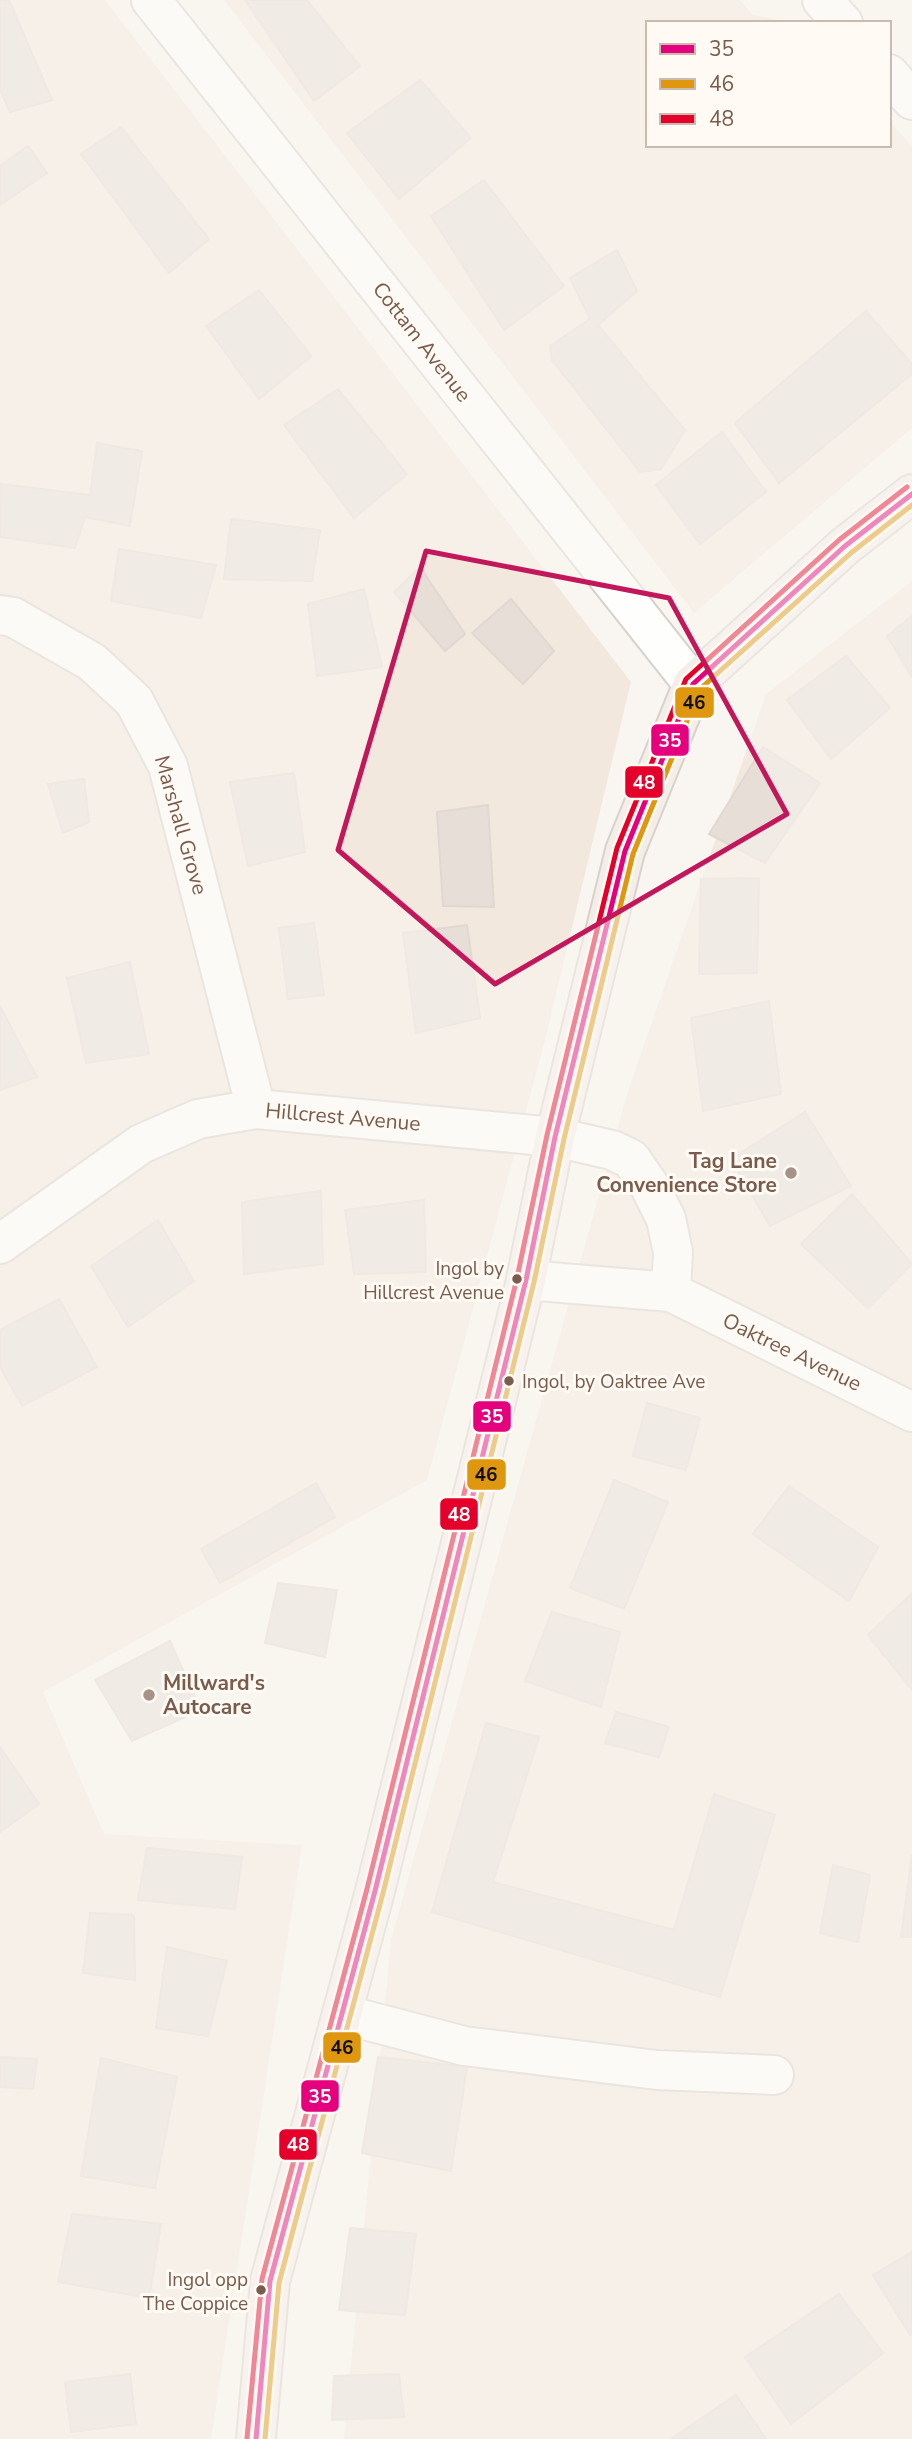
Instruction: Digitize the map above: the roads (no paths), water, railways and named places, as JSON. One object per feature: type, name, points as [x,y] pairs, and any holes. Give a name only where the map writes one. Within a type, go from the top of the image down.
[{"type":"main road","points":[[256,2439],[270,2281],[375,1891],[526,1279],[555,1137],[625,851],[693,684],[845,546],[912,494]]},
{"type":"street","name":"Cottam Avenue","points":[[151,0],[693,684]]},
{"type":"street","points":[[822,0],[841,21]]},
{"type":"street","points":[[891,77],[912,100]]},
{"type":"street","name":"Marshall Grove","points":[[0,615],[13,617],[92,662],[134,701],[168,766],[256,1109]]},
{"type":"street","name":"Hillcrest Avenue","points":[[0,1244],[141,1144],[198,1119],[256,1109],[555,1137]]},
{"type":"street","points":[[555,1137],[611,1150],[631,1159],[649,1185],[666,1219],[673,1251],[671,1292]]},
{"type":"street","name":"Oaktree Avenue","points":[[526,1279],[671,1292],[912,1412]]},
{"type":"street","points":[[342,2014],[464,2046],[504,2052],[657,2070],[774,2075]]},
{"type":"place","name":"Tag Lane Convenience Store","points":[[791,1173]]},
{"type":"place","name":"Ingol by Hillcrest Avenue","points":[[517,1279]]},
{"type":"place","name":"Ingol, by Oaktree Ave","points":[[509,1381]]},
{"type":"place","name":"Millward's Autocare","points":[[149,1695]]},
{"type":"place","name":"Ingol opp The Coppice","points":[[261,2290]]}]
